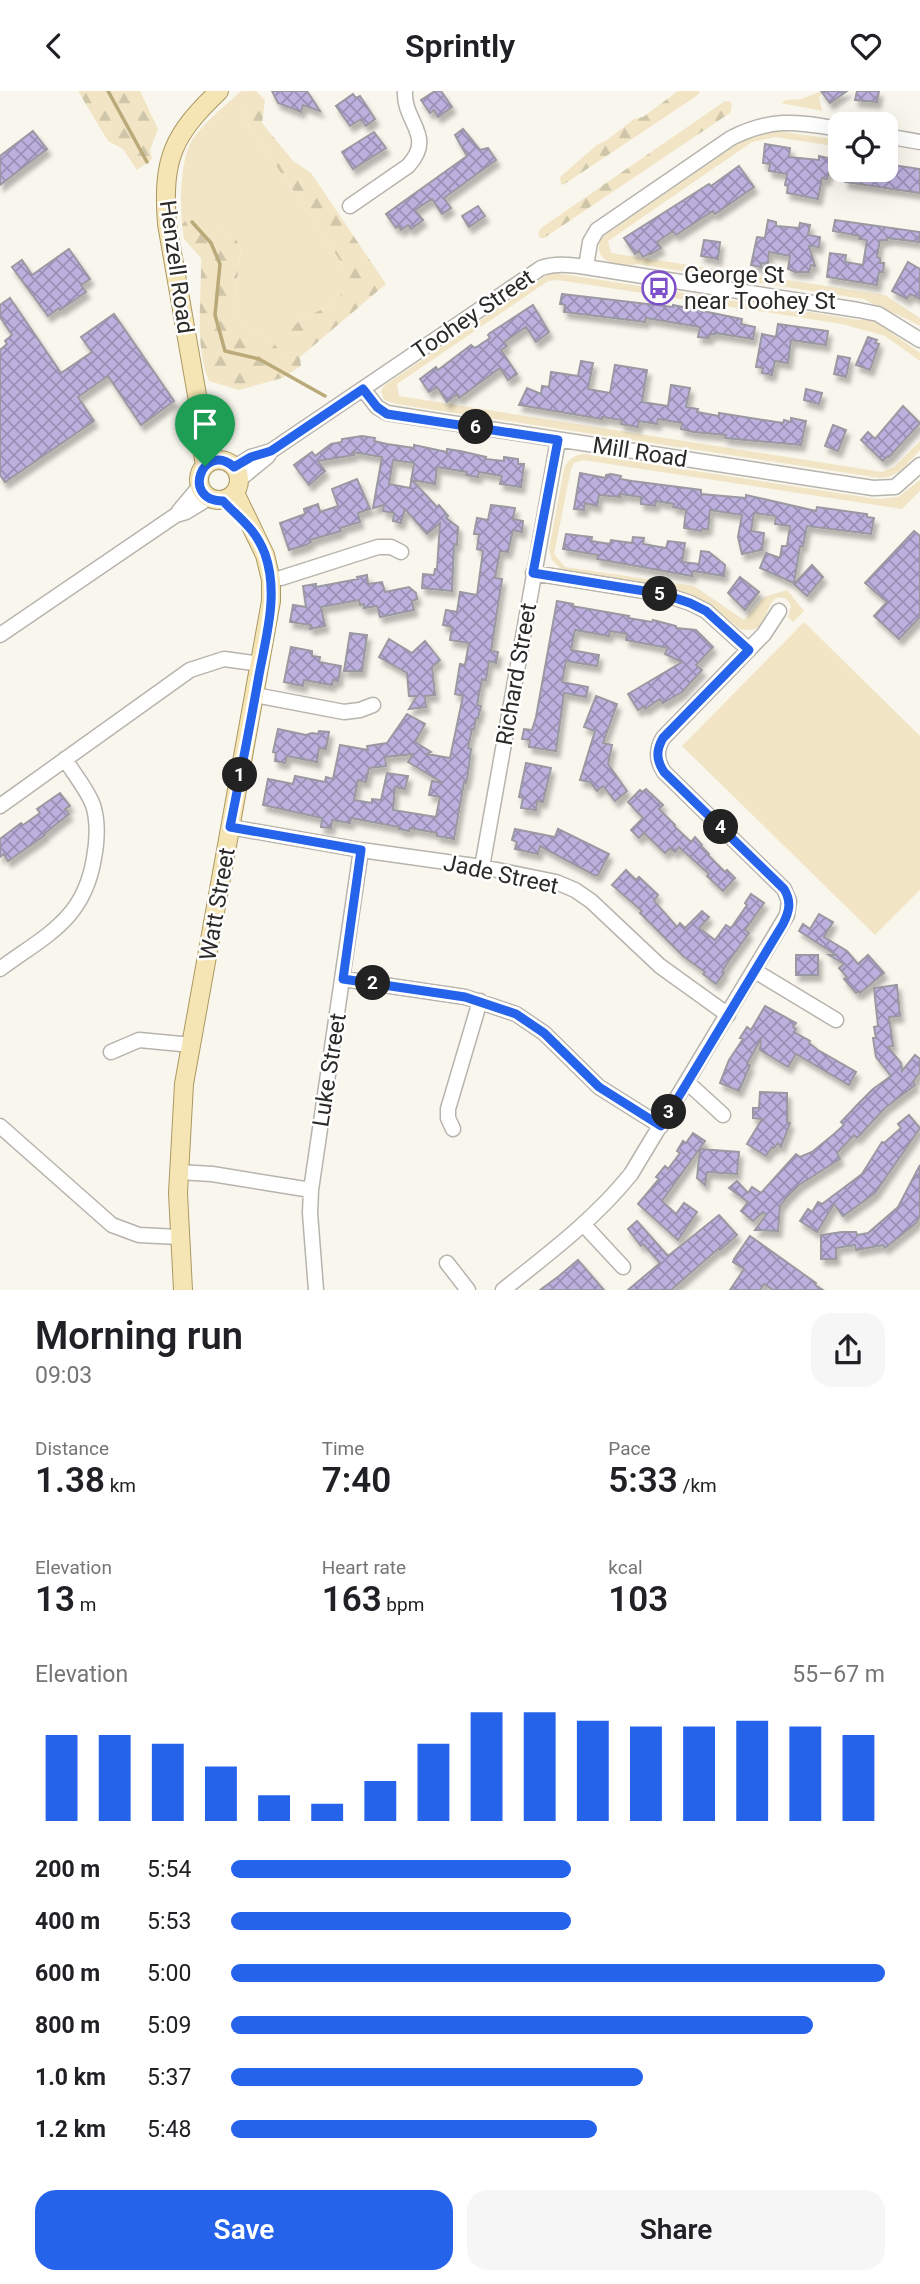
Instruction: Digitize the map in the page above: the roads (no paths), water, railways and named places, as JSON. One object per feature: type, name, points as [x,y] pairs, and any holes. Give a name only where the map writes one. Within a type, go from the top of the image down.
[{"type":"main road","name":"Henzell Road","points":[[219,91],[187,123],[177,139],[167,174],[165,195],[167,223],[201,418],[200,433],[220,481]]},
{"type":"main road","name":"Watt Street","points":[[183,1290],[178,1172],[184,1084],[269,620],[271,580],[261,545],[249,524],[236,515],[220,481]]},
{"type":"street","points":[[350,206],[408,166],[415,158],[420,147],[420,136],[407,108],[405,91]]},
{"type":"street","points":[[586,267],[592,236],[605,224],[731,138],[751,128],[768,124],[800,123],[828,127]]},
{"type":"street","points":[[898,138],[920,142]]},
{"type":"street","name":"Toohey Street","points":[[0,635],[176,515],[220,481],[264,460],[271,451],[541,268],[558,264],[586,267],[858,310],[878,314],[920,339]]},
{"type":"street","name":"Mill Road","points":[[363,389],[377,407],[387,414],[873,488],[895,487],[920,465]]},
{"type":"street","name":"Richard Street","points":[[482,867],[558,440]]},
{"type":"street","points":[[271,580],[378,547],[391,547],[401,552]]},
{"type":"street","points":[[533,573],[663,594],[690,603],[706,611],[749,650]]},
{"type":"street","points":[[503,1290],[584,1224],[631,1174],[788,915],[789,901],[784,889],[664,772],[651,755],[663,738],[749,650],[772,624],[779,611]]},
{"type":"street","points":[[0,806],[190,670],[224,659],[261,664]]},
{"type":"street","points":[[256,695],[340,712],[360,711],[373,705]]},
{"type":"street","points":[[0,969],[67,919],[81,902],[88,885],[96,849],[96,825],[92,804],[65,759]]},
{"type":"street","name":"Jade Street","points":[[230,827],[361,850],[482,867],[545,879],[575,890],[611,918],[660,966],[728,1015]]},
{"type":"street","name":"Luke Street","points":[[316,1290],[310,1213],[312,1190],[361,850]]},
{"type":"street","points":[[755,971],[836,1020]]},
{"type":"street","points":[[343,979],[480,1001],[516,1014],[531,1023],[599,1087],[661,1126]]},
{"type":"street","points":[[453,1129],[448,1109],[480,1001]]},
{"type":"street","points":[[111,1052],[139,1039],[192,1045]]},
{"type":"street","points":[[687,1082],[723,1115]]},
{"type":"street","points":[[0,1126],[112,1225],[139,1235],[179,1237]]},
{"type":"street","points":[[178,1172],[212,1174],[312,1190]]},
{"type":"street","points":[[584,1224],[623,1267]]},
{"type":"street","points":[[447,1263],[468,1290]]},
{"type":"waterway","points":[[108,91],[147,162]]},
{"type":"waterway","points":[[192,222],[211,243],[220,264],[215,315],[225,351],[259,359],[325,396]]},
{"type":"place","name":"George St near Toohey St","points":[[659,288]]}]
